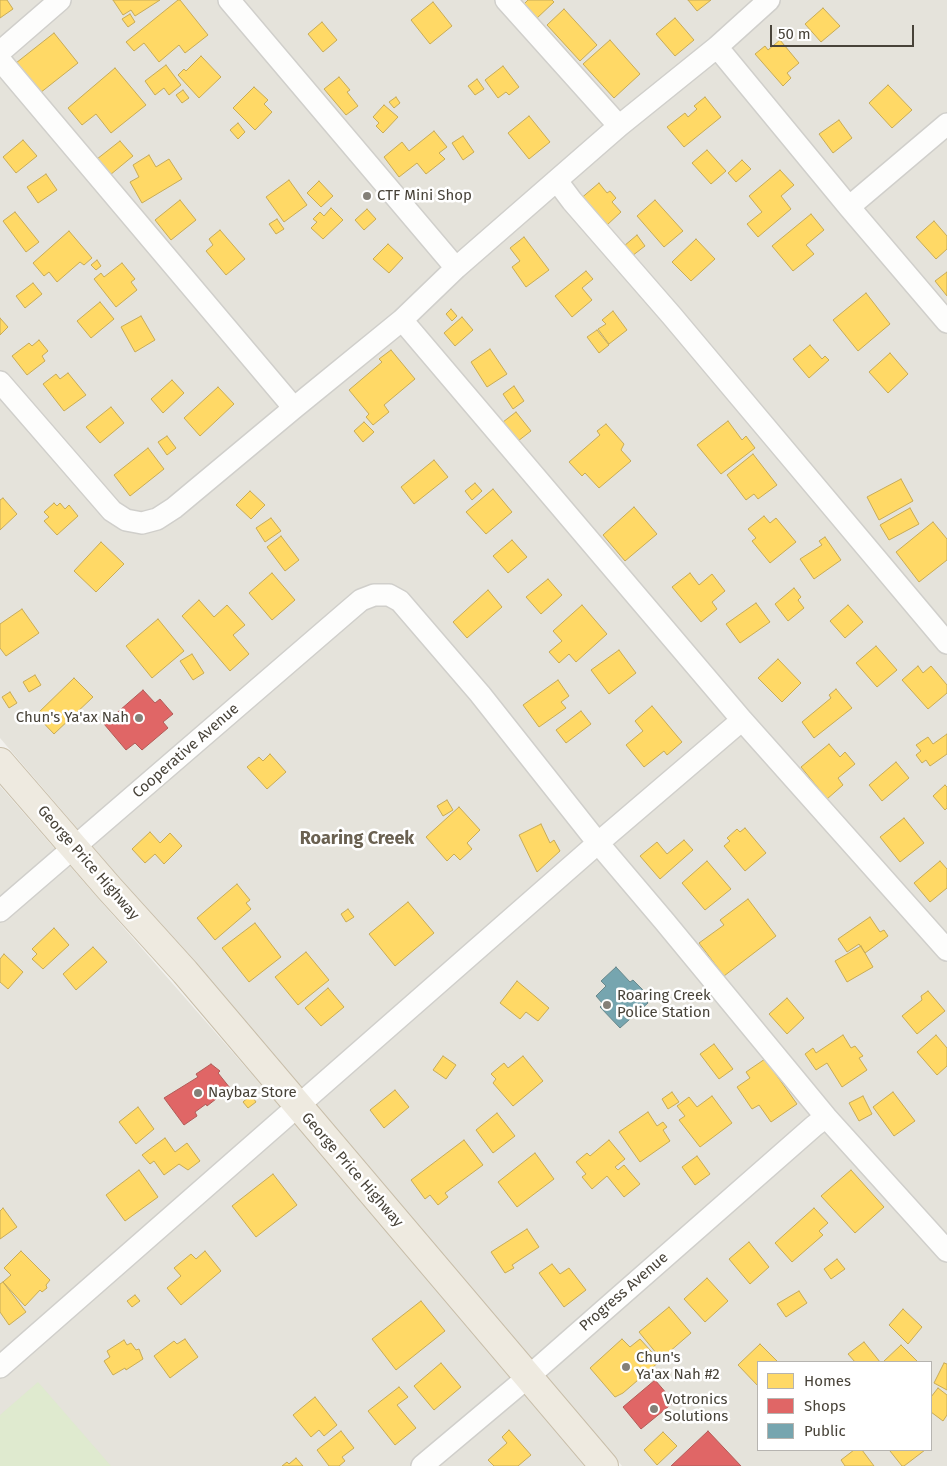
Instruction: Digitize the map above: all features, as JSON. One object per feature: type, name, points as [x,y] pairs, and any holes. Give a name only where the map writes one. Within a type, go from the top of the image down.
[{"type":"highway","name":"George Price Highway","points":[[0,762],[185,972],[604,1466]]},
{"type":"street","points":[[0,52],[60,0]]},
{"type":"street","points":[[229,0],[456,268]]},
{"type":"street","points":[[506,0],[619,126]]},
{"type":"street","points":[[0,382],[112,511],[126,520],[142,523],[156,519],[174,508],[402,320],[456,268],[619,126],[717,47],[768,0]]},
{"type":"street","points":[[717,47],[947,322]]},
{"type":"street","points":[[0,60],[294,408]]},
{"type":"street","points":[[849,207],[947,124]]},
{"type":"street","points":[[557,181],[947,643]]},
{"type":"street","points":[[402,320],[742,720],[947,950]]},
{"type":"street","name":"Cooperative Avenue","points":[[0,912],[347,612],[362,600],[374,595],[389,595],[400,601],[480,694],[598,843]]},
{"type":"street","points":[[0,1367],[598,843],[742,720]]},
{"type":"street","points":[[598,843],[666,922],[826,1117],[947,1251]]},
{"type":"street","name":"Progress Avenue","points":[[422,1466],[528,1377],[826,1117]]},
{"type":"shaded area","points":[[0,0],[947,0],[947,1466],[622,1466],[0,738]]},
{"type":"shaded area","points":[[0,786],[318,1150],[586,1466],[0,1466]]},
{"type":"green space","points":[[38,1382],[111,1466],[0,1466],[0,1415]]},
{"type":"building: Homes","points":[[0,0],[7,0],[13,9],[0,18]]},
{"type":"building: Homes","points":[[113,0],[160,0],[135,16],[131,10],[123,15]]},
{"type":"building: Homes","points":[[180,0],[208,35],[185,53],[179,45],[159,62],[144,43],[134,51],[126,42]]},
{"type":"building: Homes","points":[[528,0],[552,0],[554,2],[536,19],[523,5]]},
{"type":"building: Homes","points":[[688,0],[711,0],[697,11]]},
{"type":"building: Homes","points":[[433,2],[452,26],[430,44],[411,20]]},
{"type":"building: Homes","points":[[823,8],[840,26],[821,42],[805,24]]},
{"type":"building: Homes","points":[[564,9],[597,45],[580,61],[547,25]]},
{"type":"building: Homes","points":[[130,14],[135,22],[128,27],[122,19]]},
{"type":"building: Homes","points":[[675,18],[694,40],[675,56],[656,34]]},
{"type":"building: Homes","points":[[322,22],[337,40],[323,52],[308,34]]},
{"type":"building: Homes","points":[[54,33],[78,63],[40,93],[16,63]]},
{"type":"building: Homes","points":[[610,40],[640,74],[614,98],[583,64]]},
{"type":"building: Homes","points":[[780,40],[799,63],[787,73],[791,78],[783,86],[755,54],[765,46],[768,50]]},
{"type":"building: Homes","points":[[201,56],[221,77],[199,98],[178,75],[184,69],[186,71]]},
{"type":"building: Homes","points":[[166,65],[181,85],[169,95],[164,88],[155,95],[145,81]]},
{"type":"building: Homes","points":[[503,66],[519,87],[509,95],[506,92],[498,98],[485,80]]},
{"type":"building: Homes","points":[[115,68],[146,105],[111,133],[96,114],[82,125],[68,108]]},
{"type":"building: Homes","points":[[339,77],[350,90],[347,92],[358,106],[346,115],[324,89]]},
{"type":"building: Homes","points":[[477,79],[484,89],[475,95],[468,86]]},
{"type":"building: Homes","points":[[888,85],[912,110],[892,128],[869,103]]},
{"type":"building: Homes","points":[[254,87],[268,100],[264,104],[272,112],[255,130],[233,108]]},
{"type":"building: Homes","points":[[183,90],[189,98],[182,103],[176,95]]},
{"type":"building: Homes","points":[[396,97],[400,103],[394,108],[389,102]]},
{"type":"building: Homes","points":[[705,97],[721,117],[684,147],[667,127],[685,113],[688,117],[697,109],[694,106]]},
{"type":"building: Homes","points":[[384,105],[398,117],[383,133],[376,126],[379,123],[373,117]]},
{"type":"building: Homes","points":[[529,116],[550,142],[529,159],[508,133]]},
{"type":"building: Homes","points":[[839,120],[852,138],[833,153],[819,134]]},
{"type":"building: Homes","points":[[238,123],[245,132],[238,139],[230,130]]},
{"type":"building: Homes","points":[[434,131],[447,147],[439,153],[445,159],[426,174],[417,163],[399,177],[384,157],[402,142],[409,151]]},
{"type":"building: Homes","points":[[463,136],[474,152],[463,160],[452,143]]},
{"type":"building: Homes","points":[[23,140],[37,156],[16,173],[3,157]]},
{"type":"building: Homes","points":[[120,141],[133,156],[110,175],[97,159]]},
{"type":"building: Homes","points":[[707,150],[726,171],[711,184],[692,163]]},
{"type":"building: Homes","points":[[149,155],[156,167],[169,159],[182,179],[142,203],[130,182],[139,177],[133,165]]},
{"type":"building: Homes","points":[[742,160],[751,169],[736,182],[728,173]]},
{"type":"building: Homes","points":[[780,170],[794,185],[781,196],[791,209],[758,237],[747,224],[762,212],[749,196]]},
{"type":"building: Homes","points":[[46,174],[57,190],[38,203],[27,187]]},
{"type":"building: Homes","points":[[289,180],[307,205],[284,222],[266,197]]},
{"type":"building: Homes","points":[[319,181],[333,196],[321,207],[307,193]]},
{"type":"building: Homes","points":[[599,183],[607,193],[610,191],[616,198],[612,202],[621,212],[607,225],[595,211],[591,214],[579,200]]},
{"type":"building: Homes","points":[[180,200],[196,220],[171,240],[155,220]]},
{"type":"building: Homes","points":[[655,200],[683,231],[664,247],[637,216]]},
{"type":"building: Homes","points":[[331,208],[343,220],[323,239],[311,228],[317,222],[313,219],[320,212],[324,216]]},
{"type":"building: Homes","points":[[367,209],[376,219],[364,230],[355,220]]},
{"type":"building: Homes","points":[[15,212],[39,242],[26,252],[3,221]]},
{"type":"building: Homes","points":[[811,214],[824,230],[806,245],[814,254],[793,271],[772,246]]},
{"type":"building: Homes","points":[[277,219],[284,229],[276,234],[269,224]]},
{"type":"building: Homes","points":[[934,221],[947,236],[947,249],[936,259],[916,237]]},
{"type":"building: Homes","points":[[220,230],[245,259],[226,275],[206,251],[213,245],[209,239]]},
{"type":"building: Homes","points":[[69,231],[92,258],[84,265],[80,262],[57,282],[49,272],[44,276],[33,263]]},
{"type":"building: Homes","points":[[637,235],[645,246],[632,256],[624,246]]},
{"type":"building: Homes","points":[[524,237],[549,270],[526,287],[512,267],[520,261],[510,248]]},
{"type":"building: Homes","points":[[696,239],[715,259],[691,281],[672,262]]},
{"type":"building: Homes","points":[[388,244],[403,258],[389,273],[373,259]]},
{"type":"building: Homes","points":[[97,260],[101,266],[96,270],[91,265]]},
{"type":"building: Homes","points":[[122,263],[135,279],[131,282],[137,290],[116,307],[94,279],[101,273],[104,277]]},
{"type":"building: Homes","points":[[586,271],[593,279],[582,288],[592,300],[572,317],[555,296]]},
{"type":"building: Homes","points":[[947,272],[947,296],[935,281]]},
{"type":"building: Homes","points":[[33,283],[42,294],[25,308],[16,296]]},
{"type":"building: Homes","points":[[866,293],[890,324],[858,351],[833,320]]},
{"type":"building: Homes","points":[[100,302],[114,319],[91,338],[77,321]]},
{"type":"building: Homes","points":[[451,309],[457,316],[452,321],[446,314]]},
{"type":"building: Homes","points":[[613,311],[627,330],[609,344],[598,329],[606,324],[602,320]]},
{"type":"building: Homes","points":[[141,316],[155,340],[135,352],[121,327]]},
{"type":"building: Homes","points":[[462,317],[473,330],[455,346],[444,333]]},
{"type":"building: Homes","points":[[0,318],[8,327],[0,335]]},
{"type":"building: Homes","points":[[597,330],[609,345],[599,353],[587,337]]},
{"type":"building: Homes","points":[[39,340],[48,351],[42,356],[45,361],[27,375],[12,356],[29,343],[32,346]]},
{"type":"building: Homes","points":[[810,345],[822,359],[825,356],[829,360],[809,378],[793,359]]},
{"type":"building: Homes","points":[[490,349],[507,374],[487,387],[471,362]]},
{"type":"building: Homes","points":[[391,350],[415,379],[384,405],[389,412],[373,425],[366,417],[369,414],[349,390],[382,362],[379,359]]},
{"type":"building: Homes","points":[[890,353],[908,374],[888,393],[869,372]]},
{"type":"building: Homes","points":[[68,373],[86,395],[64,411],[43,384],[56,374],[60,379]]},
{"type":"building: Homes","points":[[172,380],[184,393],[163,413],[151,399]]},
{"type":"building: Homes","points":[[514,386],[524,401],[513,409],[503,394]]},
{"type":"building: Homes","points":[[218,387],[234,404],[200,436],[184,418]]},
{"type":"building: Homes","points":[[111,407],[124,423],[100,443],[86,427]]},
{"type":"building: Homes","points":[[516,412],[531,431],[518,441],[503,422]]},
{"type":"building: Homes","points":[[728,421],[742,440],[746,436],[755,448],[721,474],[697,445]]},
{"type":"building: Homes","points":[[364,422],[374,432],[363,442],[354,431]]},
{"type":"building: Homes","points":[[606,424],[624,444],[621,450],[631,461],[599,488],[585,473],[582,476],[569,462],[600,435],[597,431]]},
{"type":"building: Homes","points":[[167,436],[176,448],[167,455],[158,442]]},
{"type":"building: Homes","points":[[148,448],[164,469],[130,496],[114,475]]},
{"type":"building: Homes","points":[[753,454],[777,485],[758,499],[754,494],[746,500],[727,475]]},
{"type":"building: Homes","points":[[434,460],[448,477],[414,504],[401,487]]},
{"type":"building: Homes","points":[[901,479],[913,501],[879,520],[867,497]]},
{"type":"building: Homes","points":[[475,483],[482,491],[472,500],[465,491]]},
{"type":"building: Homes","points":[[493,489],[512,512],[486,534],[466,512]]},
{"type":"building: Homes","points":[[250,491],[265,505],[251,519],[236,505]]},
{"type":"building: Homes","points":[[3,498],[17,514],[0,530],[0,500]]},
{"type":"building: Homes","points":[[54,503],[57,506],[60,503],[65,509],[69,505],[78,516],[57,535],[44,521],[49,517],[44,512]]},
{"type":"building: Homes","points":[[634,507],[657,534],[625,561],[603,535]]},
{"type":"building: Homes","points":[[910,508],[919,524],[889,540],[880,525]]},
{"type":"building: Homes","points":[[764,516],[770,523],[776,518],[796,542],[770,563],[752,541],[756,538],[748,529]]},
{"type":"building: Homes","points":[[271,518],[281,531],[265,542],[256,528]]},
{"type":"building: Homes","points":[[933,522],[947,539],[947,560],[919,582],[896,552]]},
{"type":"building: Homes","points":[[281,536],[299,560],[285,571],[267,547]]},
{"type":"building: Homes","points":[[825,537],[841,560],[814,579],[800,559],[822,545],[819,541]]},
{"type":"building: Homes","points":[[512,540],[527,557],[508,573],[493,556]]},
{"type":"building: Homes","points":[[101,542],[124,564],[96,592],[74,571]]},
{"type":"building: Homes","points":[[272,573],[295,600],[272,620],[249,593]]},
{"type":"building: Homes","points":[[690,573],[699,585],[712,574],[725,591],[712,602],[717,609],[701,622],[672,587]]},
{"type":"building: Homes","points":[[548,579],[562,595],[541,614],[526,597]]},
{"type":"building: Homes","points":[[794,588],[801,597],[798,600],[804,608],[788,621],[775,604]]},
{"type":"building: Homes","points":[[488,590],[502,607],[467,638],[453,622]]},
{"type":"building: Homes","points":[[199,600],[214,617],[227,605],[245,625],[233,635],[249,654],[230,671],[182,616]]},
{"type":"building: Homes","points":[[756,603],[770,622],[740,643],[726,624]]},
{"type":"building: Homes","points":[[582,605],[607,634],[576,662],[569,654],[559,663],[549,652],[562,641],[553,631]]},
{"type":"building: Homes","points":[[848,605],[863,622],[845,638],[830,621]]},
{"type":"building: Homes","points":[[22,609],[39,633],[6,656],[0,648],[0,624]]},
{"type":"building: Homes","points":[[158,619],[184,651],[152,678],[126,646]]},
{"type":"building: Homes","points":[[876,646],[897,670],[877,687],[856,663]]},
{"type":"building: Homes","points":[[619,650],[636,673],[609,694],[591,670]]},
{"type":"building: Homes","points":[[192,654],[204,673],[193,680],[180,661]]},
{"type":"building: Homes","points":[[778,659],[801,683],[782,702],[758,678]]},
{"type":"building: Homes","points":[[918,666],[923,673],[931,666],[947,685],[947,693],[928,709],[902,680]]},
{"type":"building: Homes","points":[[35,675],[41,685],[29,692],[23,682]]},
{"type":"building: Homes","points":[[74,678],[93,697],[54,734],[36,715]]},
{"type":"building: Homes","points":[[558,680],[569,696],[561,702],[566,708],[539,727],[523,705]]},
{"type":"building: Homes","points":[[836,689],[852,708],[814,738],[802,722],[831,698],[829,695]]},
{"type":"building: Homes","points":[[10,692],[17,703],[9,708],[2,697]]},
{"type":"building: Homes","points":[[652,706],[682,742],[667,755],[664,751],[644,767],[626,745],[643,731],[635,721]]},
{"type":"building: Homes","points":[[581,711],[591,724],[566,743],[556,730]]},
{"type":"building: Homes","points":[[947,734],[947,754],[930,766],[926,760],[922,763],[916,755],[921,751],[916,745],[928,737],[933,744]]},
{"type":"building: Homes","points":[[829,744],[840,757],[845,752],[855,764],[838,778],[843,785],[827,799],[801,767]]},
{"type":"building: Homes","points":[[270,754],[286,772],[267,789],[247,767],[259,757],[263,761]]},
{"type":"building: Homes","points":[[896,762],[909,778],[882,801],[869,785]]},
{"type":"building: Homes","points":[[945,785],[947,787],[947,808],[945,810],[933,796]]},
{"type":"building: Homes","points":[[447,800],[453,810],[443,816],[437,806]]},
{"type":"building: Homes","points":[[459,807],[480,830],[467,843],[472,849],[460,860],[454,854],[447,861],[426,837]]},
{"type":"building: Homes","points":[[904,818],[924,843],[900,862],[880,837]]},
{"type":"building: Homes","points":[[541,824],[550,843],[554,840],[560,851],[537,872],[519,835]]},
{"type":"building: Homes","points":[[745,828],[766,853],[745,871],[724,846],[730,841],[727,838],[737,829],[740,832]]},
{"type":"building: Homes","points":[[150,832],[160,843],[170,833],[182,846],[164,864],[155,854],[145,863],[132,849]]},
{"type":"building: Homes","points":[[684,840],[693,850],[660,879],[640,856],[657,842],[667,854]]},
{"type":"building: Homes","points":[[707,861],[731,889],[705,910],[682,883]]},
{"type":"building: Homes","points":[[940,861],[947,869],[947,888],[930,902],[914,883]]},
{"type":"building: Homes","points":[[237,884],[250,900],[246,903],[251,909],[215,940],[197,918]]},
{"type":"building: Homes","points":[[748,899],[776,936],[724,976],[699,943],[724,925],[720,920]]},
{"type":"building: Homes","points":[[408,902],[434,933],[395,966],[369,934]]},
{"type":"building: Homes","points":[[348,909],[354,917],[346,922],[341,914]]},
{"type":"building: Homes","points":[[870,917],[880,932],[884,930],[888,936],[865,953],[859,944],[847,952],[838,939]]},
{"type":"building: Homes","points":[[255,923],[281,957],[249,982],[222,948]]},
{"type":"building: Homes","points":[[54,928],[69,945],[43,969],[32,959],[37,954],[32,949]]},
{"type":"building: Homes","points":[[861,946],[873,967],[847,982],[835,961]]},
{"type":"building: Homes","points":[[93,947],[107,962],[76,990],[63,974]]},
{"type":"building: Homes","points":[[306,952],[329,980],[298,1005],[275,977]]},
{"type":"building: Homes","points":[[4,954],[23,972],[8,989],[0,982],[0,959]]},
{"type":"building: Homes","points":[[517,981],[549,1008],[538,1021],[526,1012],[520,1019],[500,1003]]},
{"type":"building: Homes","points":[[328,988],[344,1007],[321,1026],[305,1008]]},
{"type":"building: Homes","points":[[928,991],[945,1011],[917,1034],[902,1016],[922,1000],[921,996]]},
{"type":"building: Homes","points":[[787,998],[804,1018],[787,1034],[769,1014]]},
{"type":"building: Homes","points":[[843,1035],[851,1048],[855,1046],[863,1056],[859,1058],[867,1070],[842,1087],[827,1063],[816,1070],[805,1054],[813,1048],[816,1053]]},
{"type":"building: Homes","points":[[936,1035],[947,1048],[947,1066],[937,1075],[917,1052]]},
{"type":"building: Homes","points":[[714,1044],[733,1069],[719,1079],[700,1054]]},
{"type":"building: Homes","points":[[443,1056],[456,1065],[446,1079],[433,1070]]},
{"type":"building: Homes","points":[[523,1056],[543,1081],[513,1106],[493,1083],[496,1079],[491,1074],[504,1063],[508,1068]]},
{"type":"building: Homes","points":[[765,1059],[797,1104],[771,1122],[759,1105],[752,1109],[737,1087],[750,1078],[746,1072]]},
{"type":"building: Homes","points":[[395,1090],[409,1107],[384,1128],[370,1110]]},
{"type":"building: Homes","points":[[672,1092],[679,1102],[668,1109],[662,1099]]},
{"type":"building: Homes","points":[[893,1092],[915,1121],[894,1136],[873,1107]]},
{"type":"building: Homes","points":[[251,1095],[256,1102],[248,1108],[243,1102]]},
{"type":"building: Homes","points":[[712,1096],[732,1123],[700,1147],[679,1120],[685,1116],[677,1106],[689,1097],[697,1107]]},
{"type":"building: Homes","points":[[863,1096],[872,1114],[859,1121],[849,1103]]},
{"type":"building: Homes","points":[[138,1107],[154,1129],[136,1144],[119,1122]]},
{"type":"building: Homes","points":[[648,1112],[657,1126],[663,1122],[667,1127],[663,1130],[670,1141],[640,1162],[619,1132]]},
{"type":"building: Homes","points":[[497,1113],[515,1136],[493,1153],[476,1130]]},
{"type":"building: Homes","points":[[165,1138],[175,1152],[187,1143],[200,1161],[188,1170],[179,1164],[164,1175],[154,1161],[150,1164],[142,1155]]},
{"type":"building: Homes","points":[[464,1140],[483,1165],[445,1193],[448,1197],[438,1205],[430,1195],[425,1199],[411,1180]]},
{"type":"building: Homes","points":[[609,1140],[625,1159],[615,1167],[618,1170],[624,1165],[640,1184],[624,1197],[607,1176],[592,1189],[582,1177],[586,1174],[576,1162],[587,1153],[590,1156]]},
{"type":"building: Homes","points":[[535,1153],[554,1179],[517,1207],[498,1182]]},
{"type":"building: Homes","points":[[697,1156],[710,1174],[695,1185],[682,1167]]},
{"type":"building: Homes","points":[[139,1170],[158,1197],[125,1221],[106,1195]]},
{"type":"building: Homes","points":[[851,1170],[884,1207],[855,1233],[821,1196]]},
{"type":"building: Homes","points":[[273,1174],[297,1205],[256,1237],[232,1206]]},
{"type":"building: Homes","points":[[3,1208],[17,1227],[0,1239],[0,1211]]},
{"type":"building: Homes","points":[[814,1208],[828,1223],[819,1231],[823,1235],[792,1262],[775,1243]]},
{"type":"building: Homes","points":[[527,1229],[539,1247],[512,1265],[514,1268],[505,1273],[491,1252]]},
{"type":"building: Homes","points":[[749,1242],[769,1267],[750,1284],[729,1259]]},
{"type":"building: Homes","points":[[21,1251],[50,1280],[46,1285],[47,1288],[42,1292],[40,1290],[25,1306],[3,1282],[11,1275],[4,1268]]},
{"type":"building: Homes","points":[[205,1251],[221,1271],[181,1305],[167,1288],[181,1276],[174,1268],[191,1254],[196,1259]]},
{"type":"building: Homes","points":[[837,1259],[845,1269],[831,1279],[824,1269]]},
{"type":"building: Homes","points":[[552,1264],[560,1274],[569,1268],[586,1290],[564,1307],[539,1273]]},
{"type":"building: Homes","points":[[707,1278],[728,1301],[705,1322],[684,1299]]},
{"type":"building: Homes","points":[[3,1282],[26,1312],[9,1325],[0,1312],[0,1284]]},
{"type":"building: Homes","points":[[799,1291],[807,1303],[786,1317],[777,1304]]},
{"type":"building: Homes","points":[[135,1295],[140,1301],[132,1307],[127,1301]]},
{"type":"building: Homes","points":[[421,1301],[445,1331],[396,1370],[372,1339]]},
{"type":"building: Homes","points":[[669,1307],[691,1333],[661,1359],[639,1332]]},
{"type":"building: Homes","points":[[903,1309],[922,1327],[908,1344],[889,1325]]},
{"type":"building: Homes","points":[[185,1339],[198,1357],[170,1378],[154,1356],[174,1341],[177,1344]]},
{"type":"building: Homes","points":[[622,1339],[630,1347],[640,1339],[660,1361],[623,1393],[615,1397],[590,1368]]},
{"type":"building: Homes","points":[[124,1340],[127,1345],[131,1343],[136,1350],[139,1349],[143,1359],[126,1370],[125,1368],[113,1375],[104,1361],[110,1357],[107,1351]]},
{"type":"building: Homes","points":[[864,1342],[879,1361],[854,1361],[848,1354]]},
{"type":"building: Homes","points":[[760,1344],[777,1361],[757,1361],[757,1385],[738,1365]]},
{"type":"building: Homes","points":[[901,1345],[917,1361],[884,1361]]},
{"type":"building: Homes","points":[[441,1363],[461,1387],[434,1410],[414,1386]]},
{"type":"building: Homes","points":[[944,1363],[947,1364],[947,1390],[934,1383]]},
{"type":"building: Homes","points":[[399,1387],[408,1397],[397,1405],[416,1428],[395,1445],[368,1411]]},
{"type":"building: Homes","points":[[938,1388],[947,1395],[947,1415],[943,1421],[932,1413],[932,1396]]},
{"type":"building: Homes","points":[[315,1397],[337,1425],[324,1436],[319,1430],[311,1437],[293,1415]]},
{"type":"building: Homes","points":[[509,1430],[531,1455],[518,1466],[494,1466],[488,1460],[507,1443],[502,1437]]},
{"type":"building: Homes","points":[[341,1431],[354,1448],[342,1457],[345,1461],[339,1466],[329,1466],[317,1450]]},
{"type":"building: Homes","points":[[663,1432],[677,1446],[657,1465],[644,1450]]},
{"type":"building: Homes","points":[[853,1451],[863,1451],[874,1466],[845,1466],[841,1460]]},
{"type":"building: Homes","points":[[890,1451],[924,1451],[904,1466]]},
{"type":"building: Homes","points":[[296,1458],[303,1466],[282,1466],[287,1462],[289,1464]]},
{"type":"building: Shops","name":"Chun's Ya'ax Nah","points":[[143,690],[155,703],[160,699],[173,714],[163,722],[168,728],[142,750],[135,743],[126,750],[104,724]]},
{"type":"building: Shops","name":"Naybaz Store","points":[[211,1064],[220,1071],[218,1073],[230,1088],[207,1106],[206,1104],[195,1112],[197,1116],[184,1125],[164,1098],[198,1077],[196,1074]]},
{"type":"building: Shops","points":[[655,1380],[674,1402],[641,1429],[623,1407]]},
{"type":"building: Shops","points":[[708,1431],[741,1466],[671,1466]]},
{"type":"building: Public","points":[[616,967],[630,982],[633,980],[645,992],[642,996],[648,1003],[620,1028],[600,1007],[603,1004],[596,996],[606,986],[601,981]]},
{"type":"place","name":"CTF Mini Shop","points":[[367,196]]},
{"type":"place","name":"Chun's Ya'ax Nah","points":[[139,718]]},
{"type":"place","name":"Roaring Creek Police Station","points":[[607,1005]]},
{"type":"place","name":"Naybaz Store","points":[[198,1093]]},
{"type":"place","name":"Chun's Ya'ax Nah #2","points":[[626,1367]]},
{"type":"place","name":"Votronics Solutions","points":[[654,1409]]},
{"type":"district","name":"Roaring Creek","points":[[357,839]]}]
